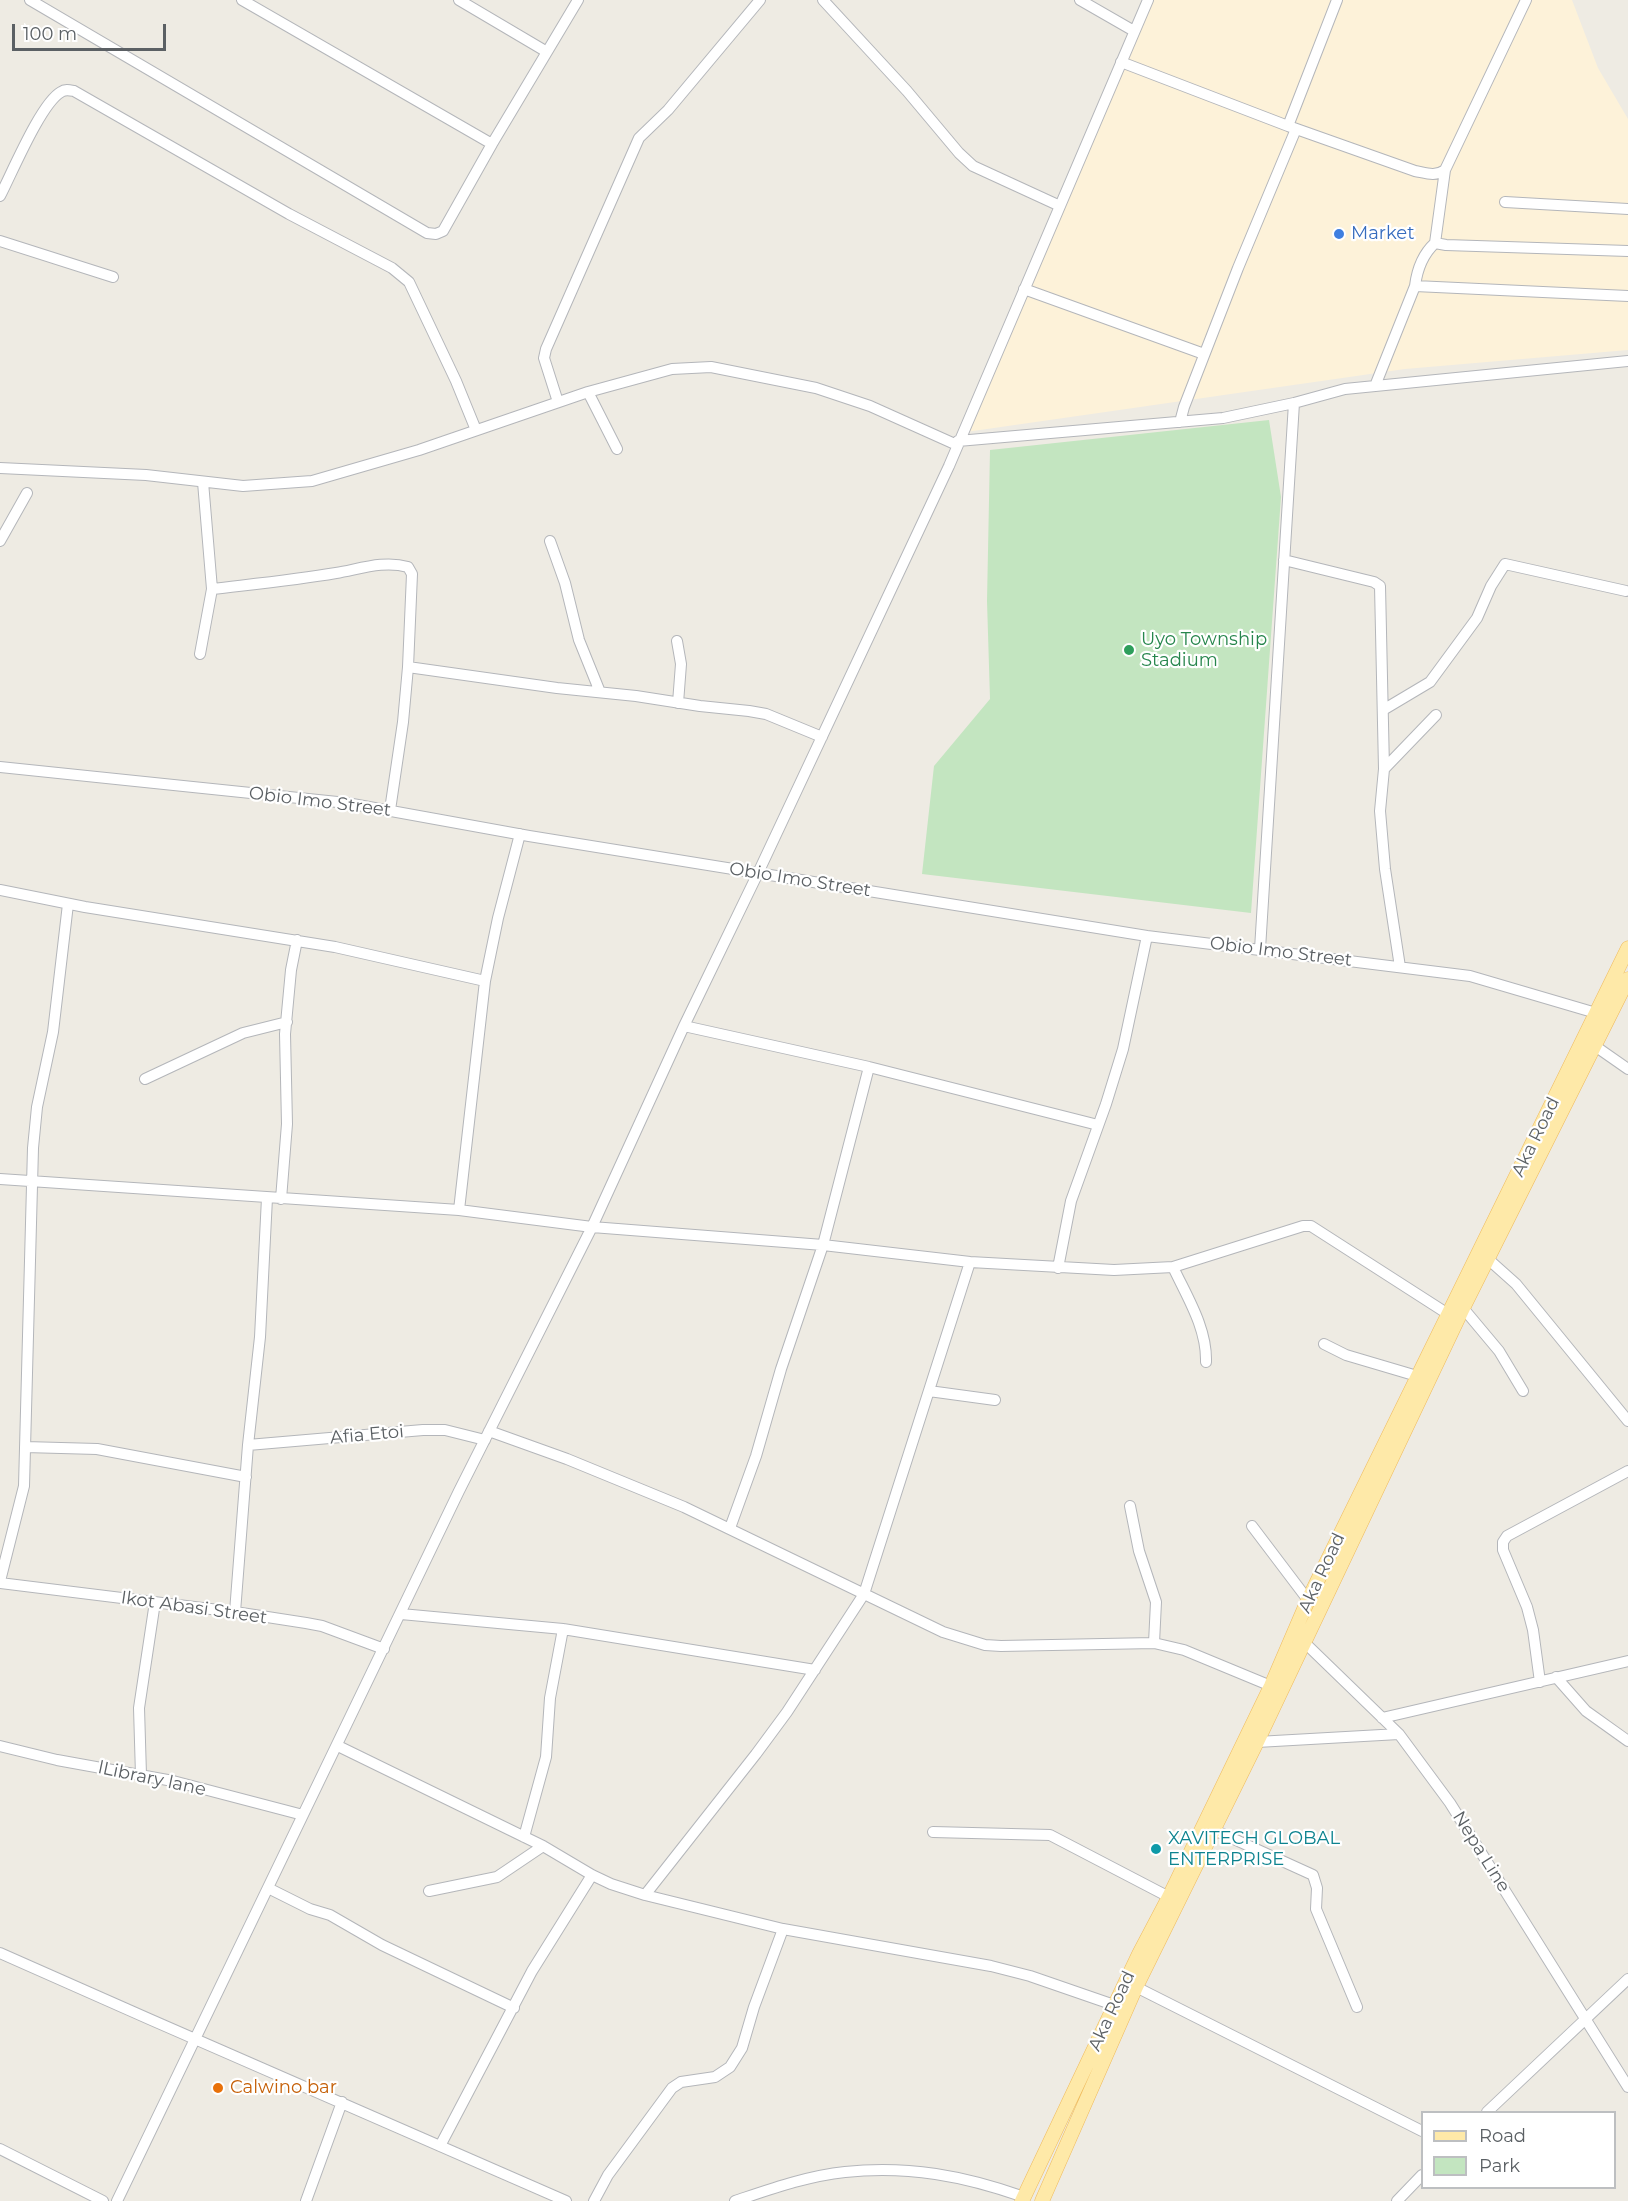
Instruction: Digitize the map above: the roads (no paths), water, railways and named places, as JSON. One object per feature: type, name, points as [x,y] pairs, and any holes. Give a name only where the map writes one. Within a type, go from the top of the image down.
[{"type":"main road","name":"Aka Road","points":[[1023,2199],[1114,2005],[1169,1898],[1271,1686],[1308,1600],[1628,948]]},
{"type":"main road","name":"Aka Road","points":[[1045,2200],[1136,1987],[1257,1742],[1463,1308],[1628,979]]},
{"type":"street","points":[[30,0],[427,233],[436,234],[443,231],[578,0]]},
{"type":"street","points":[[242,0],[492,144]]},
{"type":"street","points":[[459,0],[547,52]]},
{"type":"street","points":[[558,402],[544,358],[546,349],[639,138],[668,110],[760,0]]},
{"type":"street","points":[[823,0],[973,166],[1060,206]]},
{"type":"street","points":[[1080,0],[1134,31]]},
{"type":"street","points":[[117,2201],[487,1436],[591,1227],[822,737],[957,445],[1148,0]]},
{"type":"street","points":[[1180,422],[1338,0]]},
{"type":"street","points":[[1375,386],[1415,286],[1416,273],[1428,249],[1435,243],[1445,170],[1526,0]]},
{"type":"street","points":[[1121,62],[1415,171],[1430,175],[1445,170]]},
{"type":"street","points":[[0,196],[46,107],[59,93],[67,90],[74,91],[290,214],[392,268],[409,282],[456,381],[476,430]]},
{"type":"street","points":[[1505,202],[1628,209]]},
{"type":"street","points":[[0,241],[113,278]]},
{"type":"street","points":[[1435,243],[1446,246],[1628,251]]},
{"type":"street","points":[[1415,286],[1628,296]]},
{"type":"street","points":[[1024,289],[1204,354]]},
{"type":"street","points":[[957,445],[958,441],[1223,418],[1294,403],[1345,389],[1628,361]]},
{"type":"street","points":[[0,468],[146,475],[243,486],[312,481],[418,450],[588,392],[672,369],[711,367],[816,388],[870,406],[957,445]]},
{"type":"street","points":[[588,392],[617,449]]},
{"type":"street","points":[[1260,949],[1294,403]]},
{"type":"street","points":[[200,654],[212,589],[203,482]]},
{"type":"street","points":[[0,541],[27,493]]},
{"type":"street","points":[[550,542],[565,583],[579,640],[600,692]]},
{"type":"street","points":[[1284,560],[1374,582],[1380,586],[1384,769],[1380,811],[1385,869],[1400,967]]},
{"type":"street","points":[[212,589],[337,573],[383,564],[408,567],[412,574],[408,666],[403,722],[390,810]]},
{"type":"street","points":[[1383,710],[1430,682],[1477,618],[1491,586],[1505,564],[1626,591]]},
{"type":"street","points":[[677,641],[681,664],[678,703]]},
{"type":"street","points":[[408,666],[766,714],[822,737]]},
{"type":"street","points":[[1384,769],[1436,715]]},
{"type":"street","name":"Obio Imo Street","points":[[0,767],[347,803],[520,834],[1147,936],[1470,976],[1596,1013]]},
{"type":"street","points":[[459,1210],[485,981],[498,918],[520,834]]},
{"type":"street","points":[[0,890],[68,904],[335,947],[485,981]]},
{"type":"street","points":[[0,1582],[22,1500],[33,1148],[37,1107],[53,1032],[68,904]]},
{"type":"street","points":[[1058,1268],[1071,1201],[1123,1048],[1147,936]]},
{"type":"street","points":[[282,1199],[287,1124],[285,1061],[287,1022],[291,970],[297,940]]},
{"type":"street","points":[[146,1079],[243,1033],[287,1022]]},
{"type":"street","points":[[684,1026],[869,1067],[1098,1125]]},
{"type":"street","points":[[1594,1046],[1628,1069]]},
{"type":"street","points":[[730,1528],[756,1456],[781,1369],[824,1245],[869,1067]]},
{"type":"street","points":[[0,1179],[459,1210],[591,1227],[824,1245],[970,1262],[1058,1268],[1114,1270],[1173,1267],[1303,1226],[1311,1226],[1448,1314]]},
{"type":"street","points":[[235,1612],[248,1445],[260,1337],[267,1198]]},
{"type":"street","points":[[1488,1260],[1516,1284],[1628,1421]]},
{"type":"street","points":[[645,1894],[756,1754],[815,1670],[864,1594],[970,1262]]},
{"type":"street","points":[[1173,1267],[1207,1346],[1206,1362]]},
{"type":"street","points":[[1463,1308],[1499,1352],[1523,1391]]},
{"type":"street","points":[[1324,1344],[1346,1355],[1417,1376]]},
{"type":"street","points":[[929,1391],[995,1400]]},
{"type":"street","name":"Afia Etoi","points":[[248,1445],[423,1430],[445,1430],[487,1436],[578,1464],[684,1506],[943,1632],[985,1645],[1154,1643],[1184,1650],[1271,1686]]},
{"type":"street","points":[[25,1447],[97,1449],[246,1477]]},
{"type":"street","points":[[1540,1682],[1533,1630],[1527,1607],[1503,1550],[1503,1542],[1507,1536],[1628,1471]]},
{"type":"street","points":[[1131,1506],[1139,1551],[1156,1602],[1154,1643]]},
{"type":"street","points":[[1252,1526],[1308,1600]]},
{"type":"street","name":"Ikot Abasi Street","points":[[0,1582],[235,1612],[322,1626],[384,1649]]},
{"type":"street","points":[[141,1775],[139,1708],[155,1602]]},
{"type":"street","points":[[401,1614],[563,1629],[815,1670]]},
{"type":"street","points":[[524,1837],[546,1757],[550,1698],[563,1629]]},
{"type":"street","name":"Nepa Line","points":[[1304,1642],[1399,1734],[1450,1803],[1628,2087]]},
{"type":"street","points":[[1382,1718],[1628,1661]]},
{"type":"street","points":[[1556,1677],[1586,1711],[1628,1741]]},
{"type":"street","points":[[1257,1742],[1399,1734]]},
{"type":"street","name":"lLibrary lane","points":[[0,1746],[57,1760],[173,1781],[303,1815]]},
{"type":"street","points":[[338,1746],[543,1846],[611,1884],[783,1929],[991,1966],[1030,1976],[1114,2005]]},
{"type":"street","points":[[1214,1830],[1313,1875],[1316,1881],[1316,1909],[1357,2007]]},
{"type":"street","points":[[933,1832],[1050,1836],[1169,1898]]},
{"type":"street","points":[[429,1892],[497,1877],[543,1846]]},
{"type":"street","points":[[440,2146],[532,1971],[592,1875]]},
{"type":"street","points":[[268,1888],[310,1909],[330,1915],[382,1945],[514,2008]]},
{"type":"street","points":[[594,2201],[608,2175],[672,2088],[681,2082],[715,2077],[730,2067],[742,2048],[754,2007],[783,1929]]},
{"type":"street","points":[[0,1953],[194,2040],[342,2102],[566,2201]]},
{"type":"street","points":[[1488,2111],[1628,1979]]},
{"type":"street","points":[[1136,1987],[1421,2130]]},
{"type":"street","points":[[306,2201],[342,2102]]},
{"type":"street","points":[[0,2149],[103,2201]]},
{"type":"street","points":[[735,2201],[792,2182],[830,2174],[911,2170],[986,2183],[1023,2199]]},
{"type":"street","points":[[1397,2201],[1421,2176]]},
{"type":"place","name":"Market","points":[[1339,234]]},
{"type":"place","name":"Uyo Township Stadium","points":[[1129,650]]},
{"type":"place","name":"XAVITECH GLOBAL ENTERPRISE","points":[[1156,1849]]},
{"type":"place","name":"Calwino bar","points":[[218,2088]]}]
